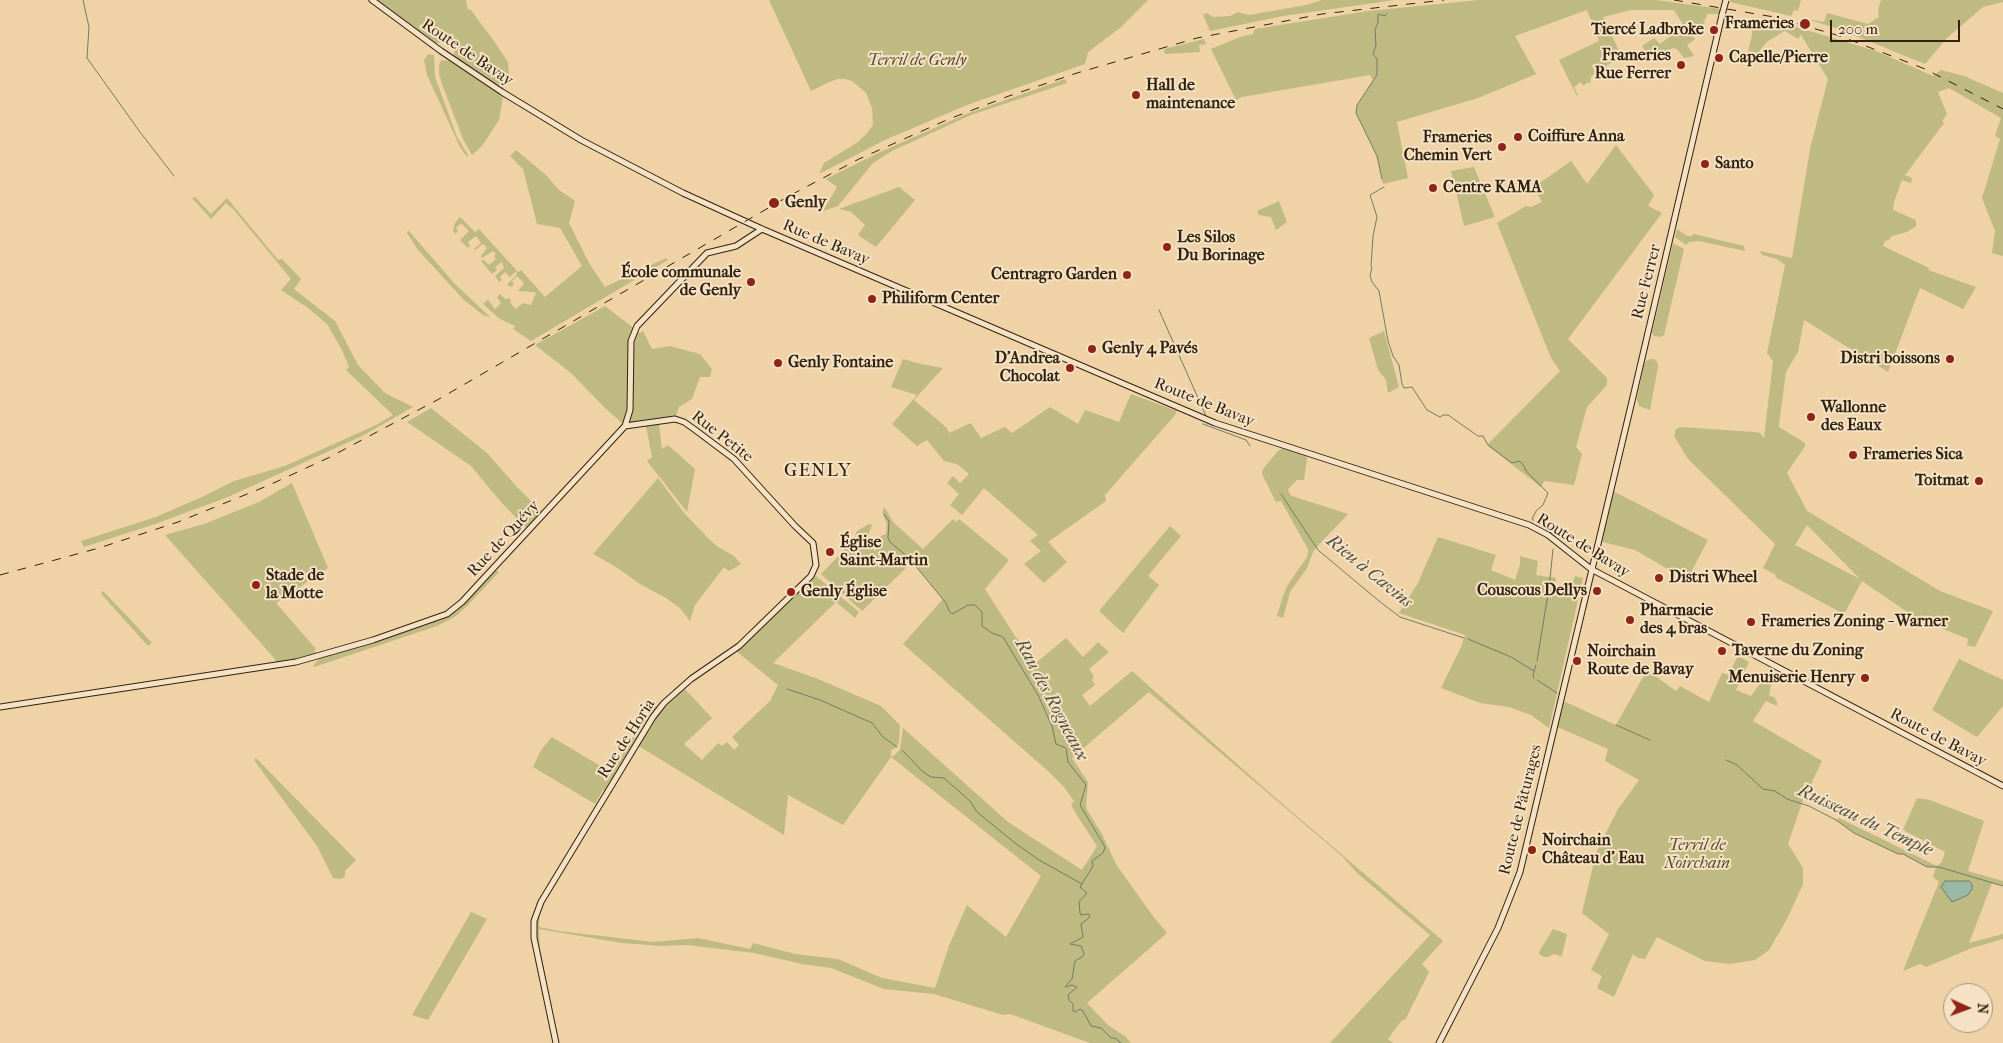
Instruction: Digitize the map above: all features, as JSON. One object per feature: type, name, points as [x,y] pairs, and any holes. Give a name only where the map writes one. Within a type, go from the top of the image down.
[{"type":"main road","name":"Route de Bavay","points":[[372,0],[440,51],[550,122]]},
{"type":"main road","name":"Rue Ferrer","points":[[1592,569],[1726,0]]},
{"type":"main road","name":"Rue de Bavay","points":[[550,122],[646,175],[762,229],[1070,361]]},
{"type":"main road","points":[[625,426],[630,410],[631,341],[637,326],[707,253],[736,246],[762,229]]},
{"type":"main road","name":"Route de Bavay","points":[[1070,361],[1234,430],[1530,525],[1548,535],[1592,569],[2003,786]]},
{"type":"main road","name":"Rue Petite","points":[[625,426],[675,419],[684,422],[734,460],[813,543]]},
{"type":"main road","name":"Rue de Quévy","points":[[0,707],[304,660],[373,640],[447,614],[462,602],[625,426]]},
{"type":"main road","name":"Rue de Horia","points":[[556,1043],[534,938],[534,921],[541,902],[653,717],[690,679],[739,646],[811,576],[816,565],[813,543]]},
{"type":"main road","name":"Route de Pâturages","points":[[1439,1043],[1498,928],[1520,872],[1592,569]]},
{"type":"green space","points":[[377,0],[466,0],[468,10],[470,9],[508,62],[509,77],[502,90],[452,57],[458,42],[436,43],[435,45]]},
{"type":"green space","name":"Terril de Genly","points":[[769,0],[1148,0],[1120,28],[1088,52],[1085,64],[967,105],[885,140],[819,174],[824,163],[858,142],[867,133],[873,125],[872,108],[866,93],[852,81],[845,79],[829,82],[811,91]]},
{"type":"green space","points":[[1322,0],[1395,0],[1283,16],[1210,31],[1203,15],[1207,13],[1213,17],[1230,16],[1238,12],[1249,15],[1306,5]]},
{"type":"green space","points":[[1479,0],[1656,0],[1721,9],[1719,14],[1707,14],[1706,19],[1703,20],[1705,23],[1703,31],[1689,22],[1684,25],[1695,39],[1687,45],[1694,56],[1684,58],[1677,49],[1673,48],[1668,50],[1659,59],[1657,53],[1648,57],[1652,53],[1649,50],[1646,52],[1642,46],[1654,38],[1660,44],[1684,26],[1674,10],[1631,10],[1603,17],[1621,55],[1615,57],[1616,60],[1606,66],[1608,71],[1606,72],[1605,68],[1596,69],[1594,64],[1592,65],[1595,73],[1591,77],[1590,84],[1588,82],[1583,86],[1581,82],[1574,87],[1577,96],[1559,60],[1599,41],[1587,10],[1515,36],[1536,74],[1478,98],[1397,122],[1408,178],[1383,184],[1377,156],[1356,113],[1357,105],[1373,80],[1370,75],[1242,97],[1236,100],[1211,49],[1240,37],[1253,34],[1255,29],[1368,11]]},
{"type":"green space","points":[[1730,0],[1801,0],[1798,11],[1794,10],[1791,16],[1730,2]]},
{"type":"green space","points":[[1881,0],[2003,0],[2003,2],[1983,7],[1947,38],[1925,64],[1846,31],[1806,19],[1824,22],[1827,13],[1868,24],[1879,17],[1878,10]]},
{"type":"green space","points":[[1752,24],[1776,24],[1791,29],[1793,26],[1876,51],[1933,76],[1941,70],[1964,76],[2003,93],[2003,256],[1992,253],[1995,231],[1982,198],[2000,139],[1995,136],[2001,118],[1949,88],[1938,92],[1947,114],[1942,121],[1944,123],[1905,175],[1912,178],[1911,183],[1902,180],[1894,202],[1893,210],[1916,220],[1916,226],[1907,232],[1892,236],[1889,240],[1885,241],[1883,246],[1929,268],[1928,270],[1976,287],[1963,309],[1920,288],[1888,372],[1804,320],[1798,352],[1786,372],[1779,424],[1779,427],[1805,443],[1805,446],[1787,473],[1807,511],[1940,591],[1993,611],[1975,647],[1967,645],[1968,639],[1916,618],[1862,581],[1842,618],[1842,613],[1775,577],[1776,575],[1763,568],[1775,544],[1688,459],[1674,436],[1676,429],[1680,427],[1754,432],[1760,433],[1764,438],[1773,361],[1767,353],[1785,265],[1777,259],[1762,255],[1760,251],[1792,258],[1810,149],[1828,79],[1801,35],[1798,39],[1785,31],[1768,41],[1757,57],[1748,52],[1752,35]],"holes":[[[1807,525],[1860,579],[1795,545]]]},
{"type":"green space","points":[[1204,39],[1206,44],[1199,45],[1200,52],[1165,54],[1164,49]]},
{"type":"green space","points":[[428,54],[434,55],[435,77],[457,137],[468,155],[467,157],[460,147],[427,75],[424,60]]},
{"type":"green space","points":[[441,60],[449,61],[503,97],[499,120],[482,146],[472,155],[463,139],[442,84],[439,73]]},
{"type":"green space","points":[[1065,79],[1067,83],[971,115],[892,151],[873,163],[838,206],[823,211],[837,187],[826,179],[878,153],[966,114]]},
{"type":"green space","points":[[1616,145],[1654,195],[1648,206],[1662,213],[1568,339],[1607,378],[1607,385],[1587,407],[1576,447],[1582,454],[1574,485],[1544,481],[1541,487],[1487,445],[1560,371],[1551,358],[1497,223],[1526,206],[1531,207],[1542,202],[1534,187],[1571,161],[1587,184]]},
{"type":"green space","points":[[516,150],[546,175],[559,190],[575,201],[569,223],[589,263],[605,287],[666,258],[668,260],[531,341],[513,329],[515,326],[500,319],[483,304],[491,297],[488,300],[495,309],[501,303],[497,297],[500,294],[505,299],[510,298],[511,304],[516,309],[523,303],[531,305],[536,293],[518,291],[524,283],[517,276],[512,281],[514,284],[511,287],[507,285],[517,274],[516,271],[510,277],[505,272],[500,277],[502,280],[499,282],[495,276],[504,268],[502,262],[495,267],[497,270],[492,274],[481,261],[484,260],[489,265],[496,259],[494,256],[496,254],[493,251],[482,258],[481,256],[487,248],[483,244],[474,249],[481,243],[476,236],[468,242],[470,246],[468,248],[460,240],[469,231],[461,223],[456,228],[458,231],[455,234],[453,230],[455,223],[460,217],[475,232],[479,229],[518,272],[521,270],[545,297],[582,266],[560,228],[537,224],[523,169],[510,156]]},
{"type":"green space","points":[[1474,167],[1495,217],[1464,226],[1451,171]]},
{"type":"green space","points":[[899,187],[915,200],[876,247],[858,235],[865,225],[851,212],[839,209]]},
{"type":"green space","points":[[195,197],[211,214],[227,198],[278,260],[282,259],[301,279],[294,289],[335,321],[358,365],[385,393],[413,407],[362,436],[228,497],[155,524],[84,547],[81,541],[156,517],[234,481],[285,466],[376,425],[393,415],[346,370],[349,367],[342,350],[327,324],[308,308],[281,290],[291,279],[234,210],[226,203],[211,219],[192,198]]},
{"type":"green space","points":[[1279,201],[1287,222],[1276,230],[1271,217],[1259,215],[1257,211]]},
{"type":"green space","points":[[1677,229],[1687,236],[1694,234],[1744,246],[1745,251],[1699,241],[1689,242],[1686,245],[1675,237]]},
{"type":"green space","points":[[408,230],[455,284],[490,317],[483,315],[463,299],[418,250],[407,233]]},
{"type":"green space","points":[[1673,243],[1684,249],[1664,335],[1660,337],[1654,336],[1652,333]]},
{"type":"green space","points":[[605,306],[640,333],[643,331],[652,349],[670,346],[700,354],[712,369],[710,377],[700,377],[692,399],[679,407],[675,419],[625,426],[571,373],[535,345]]},
{"type":"green space","points":[[1384,331],[1399,387],[1388,393],[1386,380],[1378,370],[1369,338]]},
{"type":"green space","points":[[903,359],[943,368],[914,400],[947,428],[949,433],[971,423],[981,438],[1005,427],[1012,433],[1050,407],[1078,424],[1085,410],[1119,422],[1131,394],[1177,411],[1105,495],[1106,501],[1048,542],[1067,562],[1044,583],[1024,564],[1041,551],[1030,541],[1038,535],[984,488],[962,515],[950,505],[959,494],[947,483],[953,476],[960,483],[969,474],[957,464],[944,461],[927,440],[917,446],[892,424],[917,395],[891,387]]},
{"type":"green space","points":[[1650,359],[1654,359],[1657,362],[1658,367],[1650,410],[1639,406],[1637,399],[1644,365]]},
{"type":"green space","points":[[431,408],[487,453],[543,513],[534,522],[526,528],[471,466],[407,422]]},
{"type":"green space","points":[[659,424],[662,449],[668,445],[695,469],[687,512],[647,461],[652,457],[646,426]]},
{"type":"green space","points":[[1284,447],[1306,454],[1307,458],[1304,480],[1297,480],[1288,489],[1289,493],[1292,496],[1348,514],[1314,550],[1307,568],[1290,592],[1283,618],[1277,616],[1282,599],[1287,586],[1307,557],[1308,552],[1281,501],[1276,502],[1262,474],[1263,469],[1278,451]]},
{"type":"green space","points":[[658,478],[685,514],[708,538],[718,547],[734,556],[741,564],[729,571],[724,567],[695,605],[690,621],[680,608],[666,598],[593,554]]},
{"type":"green space","name":"Stade de la Motte","points":[[292,483],[328,568],[276,603],[316,649],[314,650],[317,654],[276,663],[275,659],[165,535],[204,524],[259,502]]},
{"type":"green space","points":[[1611,490],[1708,540],[1687,580],[1635,550],[1599,541]]},
{"type":"green space","points":[[883,507],[893,522],[923,549],[953,519],[957,522],[959,519],[1009,560],[985,589],[1015,636],[1037,662],[1066,638],[1083,657],[1098,642],[1109,652],[1089,669],[1094,677],[1092,680],[1095,685],[1082,695],[1090,706],[1132,671],[1271,794],[1443,941],[1422,964],[1429,972],[1405,1020],[1402,1020],[1388,1039],[1393,1043],[1330,1043],[1430,935],[1357,873],[1343,857],[1149,692],[1072,758],[1088,782],[1086,808],[1102,834],[1116,864],[1167,933],[1087,1003],[1109,1026],[1125,1036],[1131,1043],[1090,1043],[1010,1014],[1003,1015],[934,994],[884,989],[831,968],[802,964],[754,953],[687,945],[660,946],[622,943],[539,929],[540,948],[558,1043],[537,939],[536,925],[540,910],[539,927],[559,931],[653,942],[698,938],[750,949],[753,943],[795,954],[838,959],[882,978],[935,988],[949,946],[967,905],[1006,937],[1041,876],[891,757],[843,825],[788,795],[784,835],[637,745],[654,719],[684,688],[712,718],[684,744],[702,760],[718,743],[722,746],[727,742],[734,750],[739,745],[732,737],[770,701],[778,685],[736,651],[816,576],[859,612],[855,618],[836,602],[773,663],[818,679],[881,706],[900,725],[899,743],[897,747],[891,750],[891,756],[894,756],[900,749],[903,728],[1008,822],[1082,870],[1097,846],[1071,805],[1074,801],[1064,787],[903,644],[943,599],[912,562],[862,611],[821,574],[856,538],[857,531],[869,524],[872,525],[866,541],[875,551],[880,544],[881,536],[886,534],[887,524],[883,515]]},
{"type":"green space","points":[[1170,526],[1181,536],[1148,576],[1159,585],[1123,633],[1099,611]]},
{"type":"green space","points":[[1438,537],[1496,555],[1491,570],[1515,580],[1520,564],[1520,556],[1538,561],[1536,575],[1556,578],[1555,586],[1570,590],[1575,576],[1583,578],[1549,728],[1531,715],[1509,707],[1480,703],[1441,688],[1465,635],[1399,613],[1418,583]]},
{"type":"green space","points":[[495,570],[499,572],[456,616],[437,626],[313,666],[320,658],[423,626],[450,615],[465,603]]},
{"type":"green space","points":[[103,591],[152,643],[148,646],[103,596],[101,593]]},
{"type":"green space","name":"Terril de Noirchain","points":[[1738,656],[1749,662],[1736,690],[1751,696],[1766,675],[1769,677],[1771,684],[1769,696],[1774,697],[1777,702],[1777,706],[1766,701],[1753,721],[1822,761],[1802,803],[1788,844],[1803,868],[1803,884],[1787,919],[1769,950],[1755,960],[1730,964],[1705,961],[1657,937],[1645,959],[1638,958],[1633,954],[1614,997],[1597,988],[1602,976],[1591,970],[1609,934],[1582,913],[1596,853],[1618,809],[1639,780],[1605,761],[1608,749],[1555,726],[1561,700],[1616,725],[1647,670],[1676,691],[1680,686],[1709,702],[1722,673],[1728,675]]},
{"type":"green space","points":[[1959,659],[2003,680],[2003,706],[1977,737],[1932,710]]},
{"type":"green space","points":[[654,705],[658,707],[635,740],[606,791],[603,790],[595,804],[533,767],[541,750],[552,737],[612,773],[641,723]]},
{"type":"green space","points":[[256,758],[356,860],[345,871],[345,876],[341,879],[333,878],[317,846],[254,760]]},
{"type":"green space","points":[[1917,798],[1930,800],[1984,821],[1968,871],[2003,881],[2003,886],[1992,883],[1969,943],[2003,934],[2003,939],[1972,948],[1926,967],[1920,964],[1903,971],[1939,882],[1933,877],[1936,867],[1927,867],[1903,854],[1898,854],[1854,833],[1836,820],[1839,818],[1937,866],[1942,862],[1945,852],[1903,830]]},
{"type":"green space","points":[[471,912],[487,919],[428,1020],[412,1015]]},
{"type":"green space","points":[[1553,929],[1567,934],[1562,955],[1554,954],[1544,957],[1539,952]]},
{"type":"shaded area","points":[[1945,881],[1969,881],[1972,884],[1972,889],[1968,895],[1952,902],[1941,887]]},
{"type":"waterway","points":[[83,0],[89,27],[87,58],[174,176]]},
{"type":"waterway","name":"Ruisseau du Temple","points":[[1382,179],[1377,156],[1356,113],[1357,105],[1377,75],[1377,59],[1373,54],[1376,45],[1375,30],[1378,14],[1385,16],[1387,13]]},
{"type":"waterway","name":"Ruisseau du Temple","points":[[1384,187],[1370,195],[1377,217],[1373,236],[1370,275],[1372,282],[1379,291],[1388,341],[1393,356],[1399,365],[1402,384],[1404,388],[1412,387],[1427,410],[1440,417],[1448,415],[1478,436],[1483,436],[1488,445],[1512,463],[1519,461],[1522,463],[1527,472],[1548,493],[1543,505],[1536,511],[1532,519],[1555,536]]},
{"type":"waterway","name":"Rieu à Cavins","points":[[1159,310],[1206,416]]},
{"type":"waterway","points":[[1203,424],[1246,440],[1250,446]]},
{"type":"waterway","name":"Rieu à Cavins","points":[[1281,494],[1318,550],[1379,601],[1400,617],[1464,638]]},
{"type":"waterway","name":"Rau des Rogneaux","points":[[884,514],[889,521],[888,538],[890,542],[909,558],[946,603],[949,611],[952,614],[968,605],[975,605],[982,612],[982,626],[992,633],[1003,637],[1038,695],[1052,726],[1056,744],[1066,748],[1068,762],[1086,785],[1080,805],[1105,847],[1103,853],[1092,861],[1093,866],[1080,887],[1087,893],[1079,902],[1080,913],[1081,915],[1089,914],[1090,917],[1081,924],[1083,937],[1070,944],[1081,946],[1084,954],[1075,961],[1072,979],[1065,987],[1072,985],[1077,987],[1068,995],[1069,1000],[1073,1004],[1073,1011],[1075,1012],[1080,1009],[1091,1026],[1101,1028],[1111,1038],[1115,1038],[1121,1043]]},
{"type":"waterway","name":"Ruisseau du Temple","points":[[1549,589],[1553,549]]},
{"type":"waterway","name":"Ruisseau du Temple","points":[[1537,661],[1548,594]]},
{"type":"waterway","points":[[1468,639],[1511,657],[1534,671]]},
{"type":"waterway","name":"Ruisseau du Temple","points":[[1534,678],[1536,665]]},
{"type":"waterway","name":"Ruisseau du Temple","points":[[1537,680],[1557,693]]},
{"type":"waterway","points":[[787,689],[820,700],[872,723],[883,737],[897,747]]},
{"type":"waterway","points":[[1616,725],[1650,740]]},
{"type":"waterway","points":[[902,750],[923,772],[931,777],[944,778],[970,801],[977,812],[1015,843],[1039,860],[1082,884]]},
{"type":"waterway","name":"Ruisseau du Temple","points":[[1726,760],[1737,765],[1763,789],[1775,791],[1787,799],[1809,806],[1836,820],[1854,833],[1898,854],[1903,854],[1927,867],[1939,867],[2003,886]]},
{"type":"railway","points":[[0,575],[99,548],[178,522],[267,486],[328,458],[439,399],[789,196],[859,159],[949,119],[1077,73],[1197,38],[1322,14],[1444,0]]},
{"type":"railway","points":[[1674,0],[1774,17],[1840,36],[1925,69],[2003,109]]},
{"type":"place","name":"Frameries","points":[[1805,24]]},
{"type":"place","name":"Tiercé Ladbroke","points":[[1714,30]]},
{"type":"place","name":"Capelle/Pierre","points":[[1719,58]]},
{"type":"place","name":"Frameries Rue Ferrer","points":[[1681,65]]},
{"type":"place","name":"Hall de maintenance","points":[[1136,95]]},
{"type":"place","name":"Coiffure Anna","points":[[1518,137]]},
{"type":"place","name":"Frameries Chemin Vert","points":[[1502,147]]},
{"type":"place","name":"Santo","points":[[1705,164]]},
{"type":"place","name":"Centre KAMA","points":[[1433,188]]},
{"type":"place","name":"Genly","points":[[774,203]]},
{"type":"place","name":"Les Silos Du Borinage","points":[[1167,247]]},
{"type":"place","name":"Centragro Garden","points":[[1127,275]]},
{"type":"place","name":"École communale de Genly","points":[[751,282]]},
{"type":"place","name":"Philiform Center","points":[[872,299]]},
{"type":"place","name":"Genly 4 Pavés","points":[[1092,349]]},
{"type":"place","name":"Distri boissons","points":[[1950,359]]},
{"type":"place","name":"Genly Fontaine","points":[[778,363]]},
{"type":"place","name":"D'Andrea Chocolat","points":[[1070,368]]},
{"type":"place","name":"Wallonne des Eaux","points":[[1811,417]]},
{"type":"place","name":"Frameries Sica","points":[[1853,455]]},
{"type":"place","name":"Toitmat","points":[[1979,481]]},
{"type":"place","name":"Église Saint-Martin","points":[[830,552]]},
{"type":"place","name":"Distri Wheel","points":[[1659,578]]},
{"type":"place","name":"Stade de la Motte","points":[[256,585]]},
{"type":"place","name":"Couscous Dellys","points":[[1597,591]]},
{"type":"place","name":"Genly Église","points":[[791,592]]},
{"type":"place","name":"Pharmacie des 4 bras","points":[[1630,620]]},
{"type":"place","name":"Frameries Zoning - Warner","points":[[1751,622]]},
{"type":"place","name":"Taverne du Zoning","points":[[1722,651]]},
{"type":"place","name":"Noirchain Route de Bavay","points":[[1577,661]]},
{"type":"place","name":"Menuiserie Henry","points":[[1865,678]]},
{"type":"place","name":"Noirchain Château d' Eau","points":[[1532,850]]},
{"type":"district","name":"GENLY","points":[[818,471]]}]
